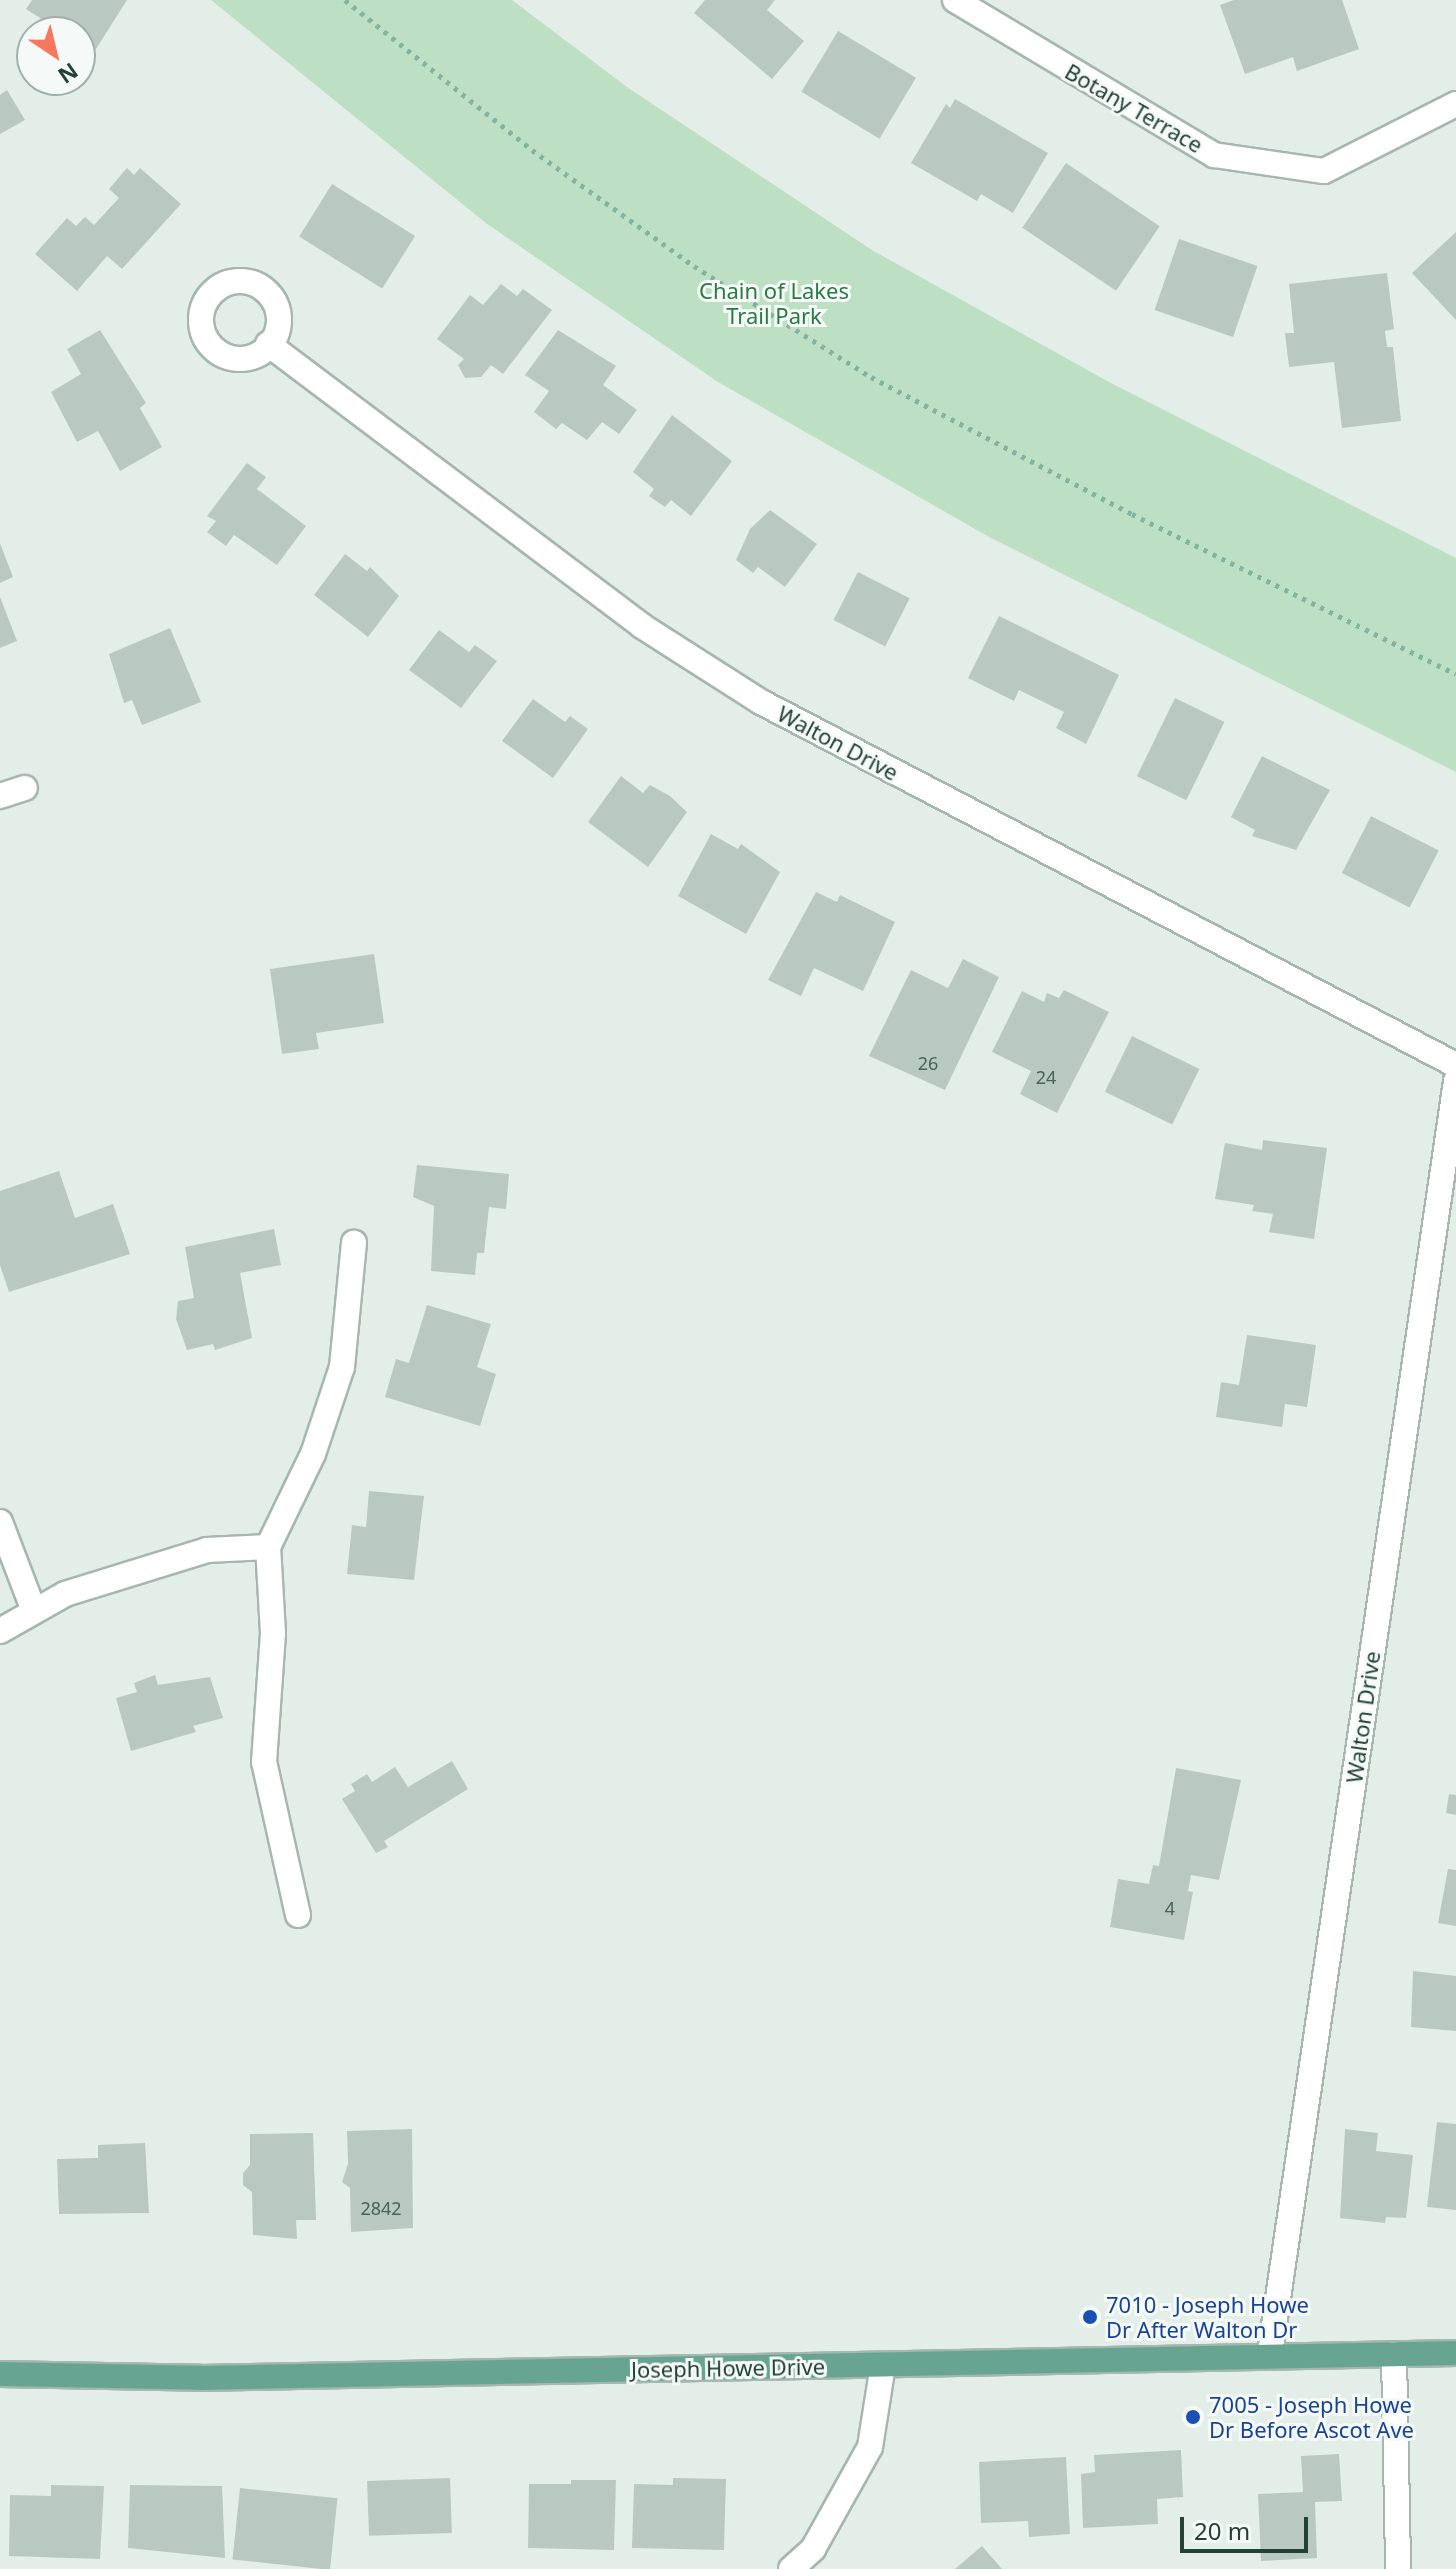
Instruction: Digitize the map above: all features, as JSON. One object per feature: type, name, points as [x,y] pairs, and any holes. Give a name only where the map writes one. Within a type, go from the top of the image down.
[{"type":"main road","name":"Joseph Howe Drive","points":[[0,2374],[200,2378],[883,2365],[1270,2353],[1456,2353]]},
{"type":"street","name":"Botany Terrace","points":[[955,0],[1214,155],[1324,171],[1456,104]]},
{"type":"street","name":"Walton Drive","points":[[268,344],[642,626],[761,702],[1456,1065]]},
{"type":"street","points":[[0,796],[25,788]]},
{"type":"street","name":"Walton Drive","points":[[1270,2353],[1456,1081]]},
{"type":"street","points":[[298,1915],[264,1762],[273,1633],[268,1547],[313,1454],[342,1367],[354,1243]]},
{"type":"street","points":[[0,1522],[34,1611]]},
{"type":"street","points":[[0,1631],[65,1594],[207,1550],[268,1547]]},
{"type":"street","points":[[1394,2354],[1398,2569]]},
{"type":"street","points":[[791,2569],[813,2549],[870,2447],[883,2365]]},
{"type":"path","points":[[345,0],[557,168],[694,266],[871,377],[1132,514],[1456,674]]},
{"type":"green space","name":"Chain of Lakes Trail Park","points":[[211,0],[512,0],[627,87],[872,250],[1109,382],[1456,558],[1456,772],[989,537],[718,382],[487,224]]},
{"type":"building","points":[[32,0],[127,0],[96,49],[96,16],[37,16],[26,9]]},
{"type":"building","points":[[705,0],[775,0],[767,10],[804,41],[772,79],[694,13]]},
{"type":"building","points":[[1234,0],[1342,0],[1359,49],[1297,71],[1293,57],[1245,74],[1220,5]]},
{"type":"building","points":[[838,31],[916,78],[879,139],[801,92]]},
{"type":"building","points":[[7,90],[25,120],[0,134],[0,95]]},
{"type":"building","points":[[955,99],[1048,153],[1013,213],[981,194],[977,201],[911,163],[946,104],[950,108]]},
{"type":"building","points":[[1066,163],[1160,226],[1116,291],[1022,228]]},
{"type":"building","points":[[127,168],[134,175],[140,168],[181,204],[122,269],[107,256],[77,291],[35,254],[67,218],[76,226],[85,217],[94,225],[119,198],[109,189]]},
{"type":"building","points":[[332,184],[415,236],[382,289],[299,237]]},
{"type":"building","points":[[1456,232],[1456,320],[1412,273]]},
{"type":"building","points":[[1179,239],[1257,266],[1233,337],[1155,310]]},
{"type":"building","points":[[1387,273],[1394,329],[1385,331],[1387,347],[1393,347],[1401,421],[1342,428],[1334,362],[1289,367],[1285,333],[1294,333],[1289,284]]},
{"type":"building","points":[[501,284],[517,296],[523,289],[552,310],[503,374],[491,365],[481,377],[465,378],[458,365],[464,359],[437,339],[470,295],[483,305]]},
{"type":"building","points":[[100,330],[146,403],[140,408],[162,447],[120,471],[98,431],[77,442],[51,392],[81,374],[67,349]]},
{"type":"building","points":[[558,330],[616,366],[603,385],[637,410],[619,434],[602,422],[587,440],[562,423],[556,429],[534,412],[549,391],[525,375]]},
{"type":"building","points":[[672,415],[732,461],[691,516],[671,500],[665,507],[649,496],[654,489],[633,472]]},
{"type":"building","points":[[247,463],[266,477],[257,489],[306,526],[277,565],[234,535],[226,546],[207,532],[216,521],[207,516]]},
{"type":"building","points":[[770,510],[817,544],[785,587],[758,567],[753,573],[736,560],[750,529]]},
{"type":"building","points":[[0,543],[13,577],[0,583]]},
{"type":"building","points":[[345,554],[367,571],[370,567],[399,596],[368,637],[314,595]]},
{"type":"building","points":[[858,572],[910,598],[885,646],[833,620]]},
{"type":"building","points":[[0,597],[17,641],[0,648]]},
{"type":"building","points":[[999,616],[1119,675],[1086,744],[1056,728],[1064,712],[1019,690],[1014,701],[968,678]]},
{"type":"building","points":[[170,628],[201,702],[142,725],[132,700],[124,703],[109,654]]},
{"type":"building","points":[[439,630],[469,652],[475,645],[497,661],[461,708],[409,670]]},
{"type":"building","points":[[1175,698],[1224,722],[1186,800],[1137,776]]},
{"type":"building","points":[[533,699],[565,722],[570,716],[588,729],[553,778],[502,741]]},
{"type":"building","points":[[1262,756],[1330,790],[1296,850],[1252,836],[1255,830],[1231,817]]},
{"type":"building","points":[[621,776],[643,793],[650,785],[670,796],[687,812],[648,867],[588,822]]},
{"type":"building","points":[[1371,816],[1439,851],[1410,908],[1342,873]]},
{"type":"building","points":[[711,834],[738,849],[741,844],[780,872],[746,934],[678,896]]},
{"type":"building","points":[[816,892],[837,902],[840,895],[895,922],[863,991],[814,968],[801,996],[768,980]]},
{"type":"building","points":[[374,954],[384,1023],[316,1033],[319,1049],[282,1054],[270,969]]},
{"type":"building","points":[[963,959],[999,977],[945,1090],[869,1056],[911,970],[948,988]]},
{"type":"building","points":[[1064,990],[1109,1012],[1057,1113],[1020,1094],[1031,1071],[992,1052],[1022,991],[1044,1002],[1047,993],[1059,998]]},
{"type":"building","points":[[1132,1036],[1199,1069],[1172,1125],[1105,1092]]},
{"type":"building","points":[[1263,1140],[1327,1148],[1314,1239],[1269,1232],[1273,1214],[1252,1211],[1254,1205],[1215,1199],[1225,1143],[1262,1150]]},
{"type":"building","points":[[417,1165],[509,1174],[506,1209],[489,1207],[484,1253],[477,1253],[475,1275],[431,1271],[434,1206],[413,1197]]},
{"type":"building","points":[[59,1171],[75,1218],[113,1204],[130,1254],[9,1292],[0,1265],[0,1191]]},
{"type":"building","points":[[274,1229],[281,1265],[240,1273],[252,1338],[215,1350],[213,1344],[187,1350],[176,1319],[178,1301],[194,1298],[185,1247]]},
{"type":"building","points":[[427,1305],[491,1324],[477,1367],[496,1374],[480,1426],[385,1397],[396,1359],[409,1363]]},
{"type":"building","points":[[1247,1335],[1316,1345],[1307,1407],[1285,1404],[1282,1427],[1216,1417],[1221,1382],[1239,1385]]},
{"type":"building","points":[[369,1491],[424,1496],[414,1580],[347,1574],[352,1525],[366,1527]]},
{"type":"building","points":[[155,1675],[158,1685],[210,1677],[223,1718],[193,1726],[196,1732],[131,1751],[116,1698],[137,1692],[134,1683]]},
{"type":"building","points":[[452,1761],[468,1789],[384,1841],[388,1847],[376,1853],[342,1799],[355,1791],[351,1784],[367,1774],[372,1782],[395,1767],[408,1787]]},
{"type":"building","points":[[1176,1768],[1241,1780],[1219,1880],[1191,1875],[1188,1891],[1193,1892],[1184,1940],[1110,1927],[1118,1879],[1149,1884],[1153,1865],[1159,1866]]},
{"type":"building","points":[[1449,1794],[1456,1795],[1456,1815],[1446,1813]]},
{"type":"building","points":[[1448,1869],[1456,1870],[1456,1926],[1438,1923]]},
{"type":"building","points":[[1413,1971],[1456,1976],[1456,2031],[1411,2027]]},
{"type":"building","points":[[1437,2122],[1456,2124],[1456,2210],[1427,2207]]},
{"type":"building","points":[[412,2129],[413,2228],[351,2232],[350,2188],[342,2182],[348,2164],[347,2131]]},
{"type":"building","points":[[1345,2129],[1378,2133],[1376,2151],[1413,2155],[1406,2218],[1386,2217],[1385,2223],[1340,2218]]},
{"type":"building","points":[[313,2133],[316,2220],[296,2220],[297,2239],[253,2235],[252,2192],[243,2185],[243,2173],[250,2165],[250,2134]]},
{"type":"building","points":[[145,2143],[149,2213],[59,2214],[57,2159],[98,2158],[98,2145]]},
{"type":"building","points":[[1181,2450],[1183,2497],[1157,2499],[1158,2524],[1083,2528],[1081,2474],[1095,2472],[1094,2455]]},
{"type":"building","points":[[1339,2454],[1342,2501],[1315,2502],[1317,2558],[1261,2561],[1258,2494],[1303,2492],[1301,2456]]},
{"type":"building","points":[[1066,2457],[1070,2534],[1029,2537],[1028,2521],[981,2523],[979,2462]]},
{"type":"building","points":[[450,2478],[452,2533],[369,2536],[367,2481]]},
{"type":"building","points":[[673,2478],[726,2479],[724,2550],[632,2548],[634,2484],[673,2485]]},
{"type":"building","points":[[571,2480],[616,2480],[614,2550],[528,2548],[529,2484],[571,2484]]},
{"type":"building","points":[[51,2485],[104,2486],[100,2559],[9,2556],[10,2495],[51,2496]]},
{"type":"building","points":[[130,2485],[222,2486],[225,2558],[128,2548]]},
{"type":"building","points":[[240,2488],[337,2498],[330,2569],[232,2560]]},
{"type":"building","points":[[982,2546],[1002,2569],[955,2569]]},
{"type":"place","name":"7010 - Joseph Howe Dr After Walton Dr","points":[[1090,2317]]},
{"type":"place","name":"7005 - Joseph Howe Dr Before Ascot Ave","points":[[1193,2417]]}]
